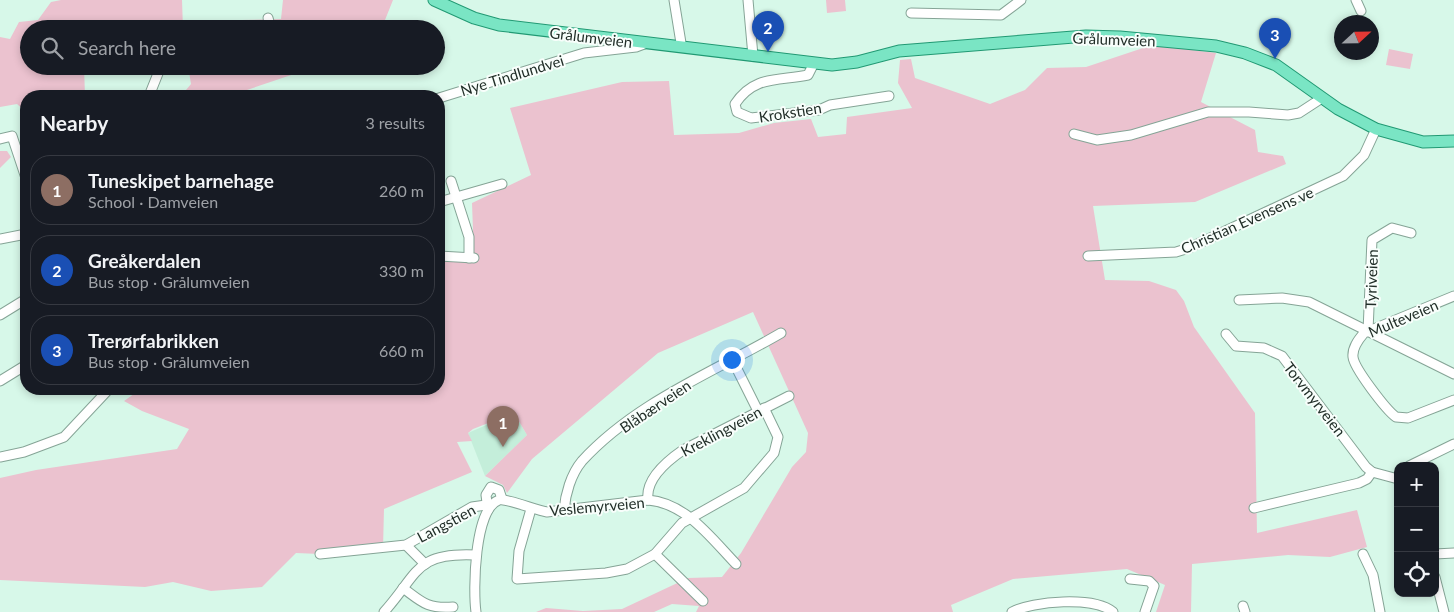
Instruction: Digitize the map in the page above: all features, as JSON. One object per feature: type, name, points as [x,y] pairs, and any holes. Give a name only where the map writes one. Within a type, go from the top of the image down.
[{"type":"main road","name":"Grålumveien","points":[[434,0],[491,24],[644,44],[814,63],[844,64],[899,51],[1066,38],[1120,37],[1236,50],[1276,65],[1322,98],[1352,117],[1376,129],[1410,140],[1454,142]]},
{"type":"street","points":[[674,0],[681,43]]},
{"type":"street","points":[[748,0],[753,56]]},
{"type":"street","points":[[911,13],[1001,15],[1021,0]]},
{"type":"street","points":[[1356,0],[1361,11]]},
{"type":"street","name":"Nye Tindlundvei","points":[[445,96],[584,53],[636,47],[644,44]]},
{"type":"street","name":"Krokstien","points":[[814,63],[808,75],[779,77],[752,87],[735,104],[736,112],[751,118],[819,110],[830,105],[889,96]]},
{"type":"street","points":[[151,90],[157,75]]},
{"type":"street","points":[[1074,134],[1097,140],[1131,135],[1208,112],[1249,112],[1288,116],[1299,114],[1322,98]]},
{"type":"street","name":"Christian Evensens ve","points":[[1088,256],[1176,252],[1189,248],[1343,176],[1364,155],[1376,129]]},
{"type":"street","points":[[0,140],[12,136],[20,160]]},
{"type":"street","points":[[445,256],[472,258],[469,237],[451,181]]},
{"type":"street","points":[[445,200],[502,184]]},
{"type":"street","name":"Tyriveien","points":[[1368,331],[1372,240],[1392,228],[1411,233]]},
{"type":"street","points":[[0,239],[20,235]]},
{"type":"street","name":"Multeveien","points":[[1454,296],[1368,331],[1361,337],[1354,349],[1353,362],[1392,414],[1399,418],[1408,418],[1454,400]]},
{"type":"street","points":[[1239,300],[1298,299],[1454,374]]},
{"type":"street","points":[[0,315],[20,303]]},
{"type":"street","name":"Blåbærveien","points":[[564,511],[564,501],[573,476],[581,462],[605,440],[658,400],[691,381],[733,361],[781,333]]},
{"type":"street","name":"Torvmyrveien","points":[[1226,334],[1236,346],[1264,348],[1282,356],[1300,382],[1372,472]]},
{"type":"street","points":[[531,509],[520,545],[517,579],[615,572],[627,569],[655,554],[689,518],[708,510],[744,488],[774,453],[778,437],[733,361]]},
{"type":"street","points":[[0,381],[20,369]]},
{"type":"street","points":[[96,395],[97,400]]},
{"type":"street","points":[[0,457],[24,452],[64,437],[73,430],[102,395]]},
{"type":"street","name":"Kreklingveien","points":[[648,500],[649,486],[669,459],[683,450],[790,396]]},
{"type":"street","points":[[1418,462],[1454,444]]},
{"type":"street","points":[[1254,508],[1359,483],[1367,479],[1372,472],[1394,478]]},
{"type":"street","name":"Veslemyrveien","points":[[487,509],[486,494],[491,487],[499,490],[502,499],[531,509],[564,511],[648,500],[671,504],[689,518],[736,564]]},
{"type":"street","points":[[476,612],[474,584],[476,554],[487,509],[494,502],[502,499]]},
{"type":"street","name":"Langstien","points":[[320,554],[406,544],[476,506],[487,509]]},
{"type":"street","name":"Langstien","points":[[406,544],[425,564]]},
{"type":"street","points":[[1439,554],[1454,553]]},
{"type":"street","name":"Langstien","points":[[384,612],[413,574],[425,564],[444,555],[476,554]]},
{"type":"street","points":[[655,554],[703,601]]},
{"type":"street","points":[[1363,554],[1373,575],[1380,612]]},
{"type":"street","points":[[1130,579],[1149,581],[1154,586],[1145,612]]},
{"type":"street","points":[[403,588],[424,609],[452,607]]},
{"type":"street","points":[[1439,593],[1444,612]]},
{"type":"street","points":[[1012,612],[1026,606],[1073,601],[1102,604],[1112,612]]},
{"type":"shaded area","points":[[61,0],[182,0],[183,20],[38,20],[51,2]]},
{"type":"shaded area","points":[[283,0],[393,0],[385,20],[241,20],[281,19]]},
{"type":"shaded area","points":[[826,0],[845,0],[846,11],[827,13]]},
{"type":"shaded area","points":[[19,22],[20,75],[84,75],[85,90],[20,90],[20,107],[17,104],[0,107],[0,37],[10,39]]},
{"type":"shaded area","points":[[1152,45],[1216,53],[1201,102],[1255,130],[1258,152],[1283,156],[1286,164],[1195,202],[1093,206],[1105,280],[1149,281],[1176,290],[1184,301],[1194,327],[1255,413],[1257,533],[1357,510],[1367,547],[1330,557],[1288,555],[1192,564],[1191,612],[1156,612],[1165,585],[1127,569],[1013,579],[951,605],[953,612],[696,612],[699,606],[672,604],[654,612],[536,612],[546,608],[583,611],[622,609],[688,578],[722,577],[741,553],[792,467],[806,452],[808,433],[753,312],[658,353],[532,459],[507,493],[503,485],[485,476],[527,435],[514,413],[473,429],[468,433],[472,441],[457,442],[472,472],[384,509],[383,548],[320,554],[296,553],[262,587],[211,591],[173,582],[145,587],[0,580],[0,478],[36,470],[177,449],[189,429],[142,411],[124,401],[132,395],[445,395],[445,256],[474,258],[472,203],[531,175],[510,108],[622,82],[669,81],[674,135],[739,133],[774,123],[811,119],[818,137],[846,134],[847,117],[912,108],[898,83],[900,60],[911,59],[915,78],[990,104],[1025,90],[1047,68],[1086,67]]},
{"type":"shaded area","points":[[1389,49],[1413,54],[1410,69],[1386,65]]},
{"type":"shaded area","points":[[190,75],[291,75],[247,90],[186,90],[191,84]]},
{"type":"shaded area","points":[[0,151],[7,151],[11,157],[0,168]]},
{"type":"shaded area","points":[[514,413],[527,435],[485,476],[468,433]]},
{"type":"place","name":"Greåkerdalen","points":[[768,52]]},
{"type":"place","name":"Trerørfabrikken","points":[[1275,59]]},
{"type":"place","name":"Tuneskipet barnehage","points":[[503,447]]}]
